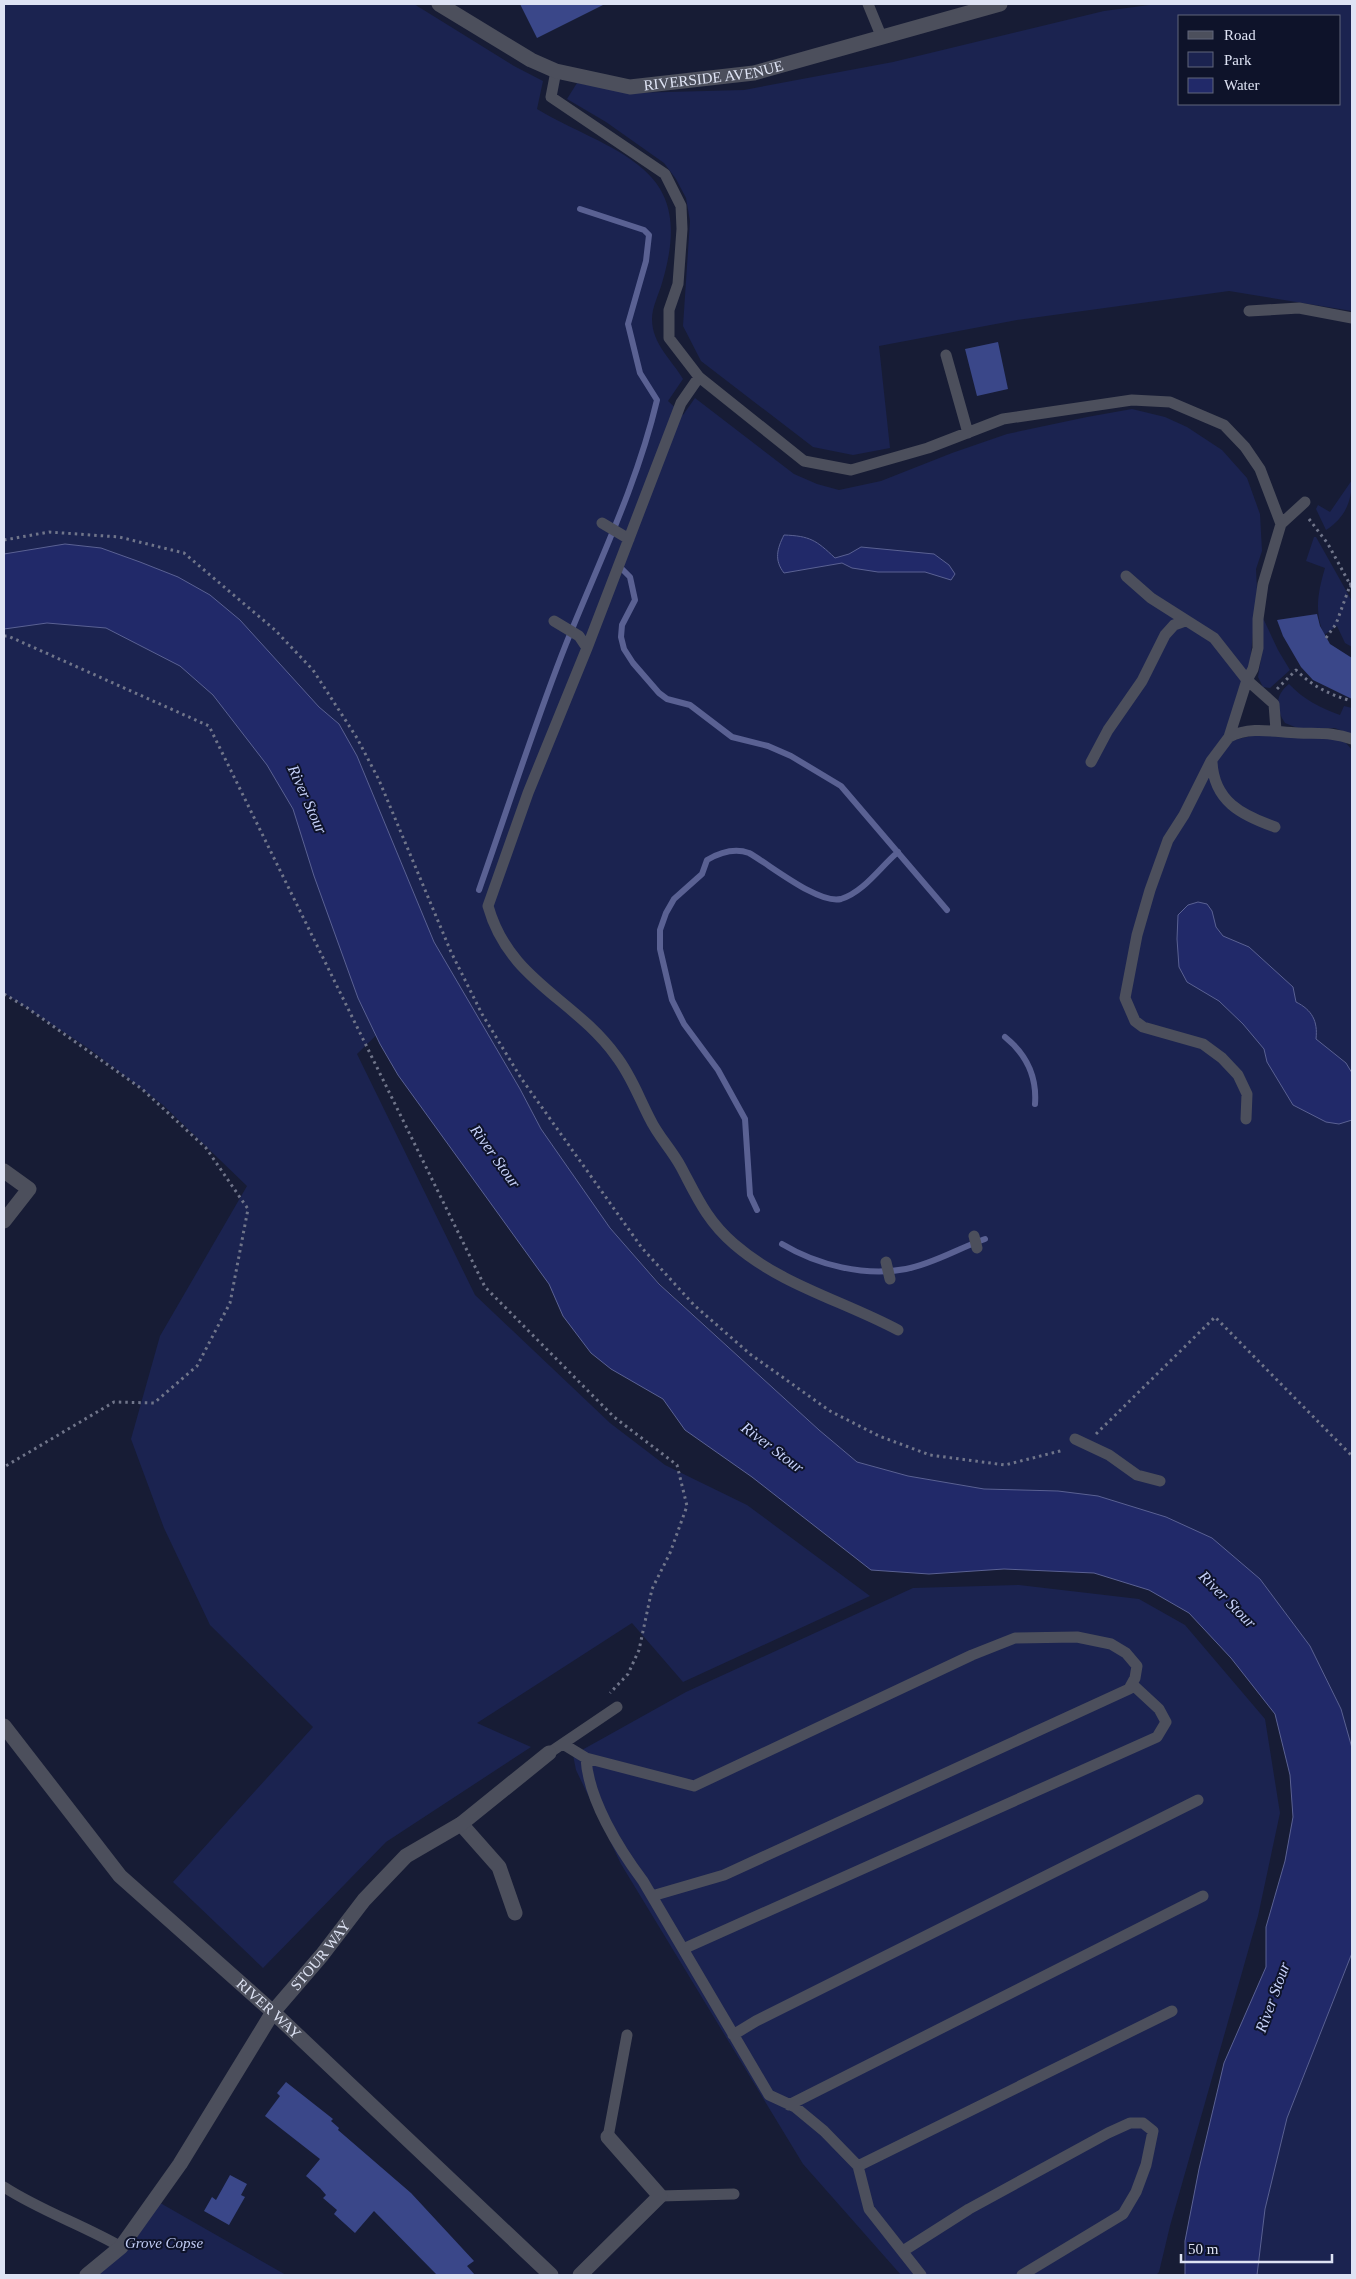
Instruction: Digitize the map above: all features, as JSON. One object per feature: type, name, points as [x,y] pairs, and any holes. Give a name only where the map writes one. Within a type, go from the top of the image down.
[{"type":"street","name":"RIVERSIDE AVENUE","points":[[439,4],[532,60],[556,72],[630,87],[754,73],[1000,4]]},
{"type":"street","points":[[4,1172],[29,1188],[4,1221]]},
{"type":"street","name":"RIVER WAY","points":[[4,1726],[120,1876],[273,2012],[552,2275]]},
{"type":"street","name":"STOUR WAY","points":[[87,2275],[122,2247],[180,2164],[273,2012],[322,1955],[364,1900],[406,1856],[461,1824],[549,1753]]},
{"type":"street","points":[[461,1824],[499,1867],[515,1913]]},
{"type":"street","points":[[580,2275],[660,2196],[608,2137]]},
{"type":"lane","points":[[868,4],[882,38]]},
{"type":"lane","points":[[556,72],[551,97],[665,174],[681,206],[682,252],[678,284],[669,310],[669,338],[699,377],[804,461],[851,470],[928,448],[1003,420],[1132,400],[1170,402],[1224,425],[1245,447],[1260,469],[1281,524]]},
{"type":"lane","points":[[1249,311],[1299,308],[1352,318]]},
{"type":"lane","points":[[946,355],[968,433]]},
{"type":"lane","points":[[699,377],[681,404],[587,648],[548,741],[498,872],[488,906],[492,919],[512,958],[530,977],[566,1003],[616,1055],[651,1122],[681,1166],[699,1204],[717,1228],[752,1258],[773,1270],[898,1330]]},
{"type":"lane","points":[[1246,1119],[1247,1094],[1238,1075],[1222,1058],[1203,1044],[1143,1027],[1134,1021],[1125,998],[1137,935],[1165,848],[1211,761],[1229,737],[1247,680],[1253,669],[1258,648],[1258,619],[1263,584],[1281,524],[1302,504]]},
{"type":"lane","points":[[602,523],[629,539]]},
{"type":"lane","points":[[1126,576],[1151,598],[1214,638],[1247,680],[1274,704],[1276,730]]},
{"type":"lane","points":[[554,621],[579,636],[587,648]]},
{"type":"lane","points":[[1091,762],[1108,730],[1142,681],[1165,636],[1174,625],[1185,621]]},
{"type":"lane","points":[[1229,737],[1240,731],[1276,730],[1299,734],[1326,732],[1350,739]]},
{"type":"lane","points":[[1211,761],[1212,777],[1232,806],[1244,815],[1275,828]]},
{"type":"lane","points":[[886,1262],[890,1279]]},
{"type":"lane","points":[[1079,1441],[1109,1454],[1137,1475],[1160,1480]]},
{"type":"lane","points":[[563,1744],[586,1758],[694,1786],[972,1655],[1015,1638],[1077,1637],[1111,1644],[1126,1652],[1137,1666],[1129,1689],[724,1875],[652,1896]]},
{"type":"lane","points":[[682,1949],[1158,1737],[1166,1722],[1159,1709],[1132,1684]]},
{"type":"lane","points":[[549,1753],[617,1707]]},
{"type":"lane","points":[[586,1758],[587,1772],[620,1850],[652,1896],[768,2095],[789,2104],[824,2131],[858,2166],[869,2209],[921,2275]]},
{"type":"lane","points":[[734,2035],[764,2016],[1198,1800]]},
{"type":"lane","points":[[789,2104],[1203,1896]]},
{"type":"lane","points":[[858,2166],[1172,2012]]},
{"type":"lane","points":[[608,2137],[627,2035]]},
{"type":"lane","points":[[903,2251],[970,2209],[1108,2133],[1130,2123],[1143,2123],[1153,2131],[1139,2183],[1123,2214],[1022,2275]]},
{"type":"lane","points":[[4,2187],[28,2202],[122,2247]]},
{"type":"lane","points":[[660,2196],[734,2194]]},
{"type":"path","points":[[1302,504],[1351,582],[1352,588]]},
{"type":"path","points":[[4,540],[49,532],[119,537],[184,553],[275,630],[313,670],[356,738],[379,780],[451,952],[482,1014],[521,1078],[642,1248],[694,1305],[750,1354],[830,1411],[879,1436],[930,1455],[1006,1465],[1073,1449],[1079,1441],[1094,1436],[1102,1426],[1116,1415],[1215,1317],[1352,1456]]},
{"type":"path","points":[[1326,638],[1336,624],[1351,582]]},
{"type":"path","points":[[4,636],[8,636],[209,726],[485,1287],[614,1417],[677,1465],[687,1506],[670,1553],[652,1589],[639,1650],[628,1674],[610,1693],[617,1707]]},
{"type":"path","points":[[1268,698],[1296,670],[1323,690],[1352,701]]},
{"type":"path","points":[[4,994],[26,1006],[142,1089],[206,1148],[248,1209],[230,1303],[197,1366],[154,1403],[114,1402],[4,1467]]},
{"type":"green space","points":[[4,4],[414,4],[514,66],[543,81],[537,109],[619,152],[643,169],[655,181],[663,194],[668,208],[671,222],[671,237],[666,268],[653,310],[653,328],[663,351],[683,379],[668,401],[683,415],[695,398],[794,474],[817,484],[839,490],[881,481],[1007,434],[1132,409],[1165,417],[1187,427],[1222,450],[1247,478],[1260,514],[1262,551],[1256,569],[1257,590],[1250,665],[1234,740],[1259,734],[1336,738],[1346,743],[1352,750],[1352,1748],[1341,1709],[1310,1646],[1260,1579],[1061,1492],[984,1489],[908,1476],[857,1462],[819,1430],[660,1284],[610,1228],[541,1129],[520,1089],[447,966],[357,1054],[475,1295],[610,1423],[665,1465],[747,1505],[870,1596],[683,1682],[632,1623],[477,1723],[531,1747],[386,1842],[263,1968],[173,1882],[313,1727],[210,1625],[164,1528],[131,1439],[160,1336],[247,1186],[163,1105],[88,1048],[4,993]]},
{"type":"green space","points":[[1157,4],[1352,4],[1352,311],[1229,291],[1017,320],[879,346],[890,448],[853,455],[813,447],[701,361],[683,326],[690,221],[686,198],[676,179],[664,163],[606,122],[567,99],[577,83],[630,93],[744,90],[893,62],[1104,11]]},
{"type":"green space","points":[[1352,480],[1351,495],[1343,514],[1326,530],[1316,509],[1318,505],[1330,512]]},
{"type":"green space","points":[[1314,537],[1316,537],[1352,601],[1352,647],[1345,643],[1337,626],[1324,635],[1319,618],[1318,602],[1325,568],[1306,561]]},
{"type":"green space","points":[[1263,618],[1290,670],[1270,688],[1263,687],[1258,677],[1263,646]]},
{"type":"green space","points":[[1289,684],[1306,699],[1340,715],[1344,706],[1352,708],[1352,735],[1335,728],[1300,729],[1285,723],[1279,712],[1278,702],[1284,688]]},
{"type":"green space","points":[[1019,1585],[1139,1599],[1185,1625],[1265,1719],[1280,1813],[1258,1916],[1170,2226],[1159,2272],[1156,2275],[901,2275],[803,2164],[621,1864],[576,1770],[573,1755],[686,1692],[913,1588]]},
{"type":"green space","points":[[1352,1953],[1352,2275],[1257,2275],[1265,2209],[1287,2118]]},
{"type":"green space","name":"Grove Copse","points":[[155,2200],[286,2275],[87,2275]]},
{"type":"water","points":[[784,535],[800,536],[812,540],[835,558],[849,554],[861,547],[934,554],[949,565],[955,574],[951,580],[925,572],[878,572],[852,568],[842,563],[784,573],[779,564],[778,554]]},
{"type":"water","name":"River Stour","points":[[65,544],[101,548],[178,577],[210,595],[240,620],[319,707],[339,724],[357,756],[434,942],[520,1089],[541,1129],[610,1228],[659,1284],[819,1430],[857,1462],[908,1476],[984,1489],[1058,1491],[1098,1496],[1166,1517],[1212,1538],[1260,1579],[1310,1646],[1341,1709],[1352,1748],[1352,1953],[1287,2118],[1265,2209],[1257,2275],[1185,2275],[1185,2241],[1199,2169],[1224,2063],[1266,1967],[1266,1927],[1285,1861],[1293,1817],[1290,1775],[1275,1714],[1231,1658],[1189,1613],[1149,1590],[1094,1573],[1004,1569],[929,1574],[871,1570],[752,1477],[685,1430],[663,1399],[611,1369],[591,1353],[563,1316],[549,1284],[398,1075],[380,1044],[358,998],[314,876],[293,809],[267,765],[213,695],[180,666],[106,628],[47,623],[4,629],[4,554]]},
{"type":"water","points":[[1198,902],[1207,904],[1212,911],[1216,927],[1223,936],[1249,947],[1293,987],[1296,1002],[1310,1012],[1315,1021],[1316,1039],[1346,1063],[1352,1073],[1352,1120],[1339,1124],[1326,1122],[1293,1105],[1267,1062],[1264,1049],[1243,1024],[1219,1001],[1187,982],[1179,967],[1178,915],[1188,905]]},
{"type":"building","points":[[520,4],[605,4],[537,38]]},
{"type":"building","points":[[998,342],[1008,389],[977,396],[965,349]]},
{"type":"building","points":[[1317,614],[1320,626],[1330,644],[1352,658],[1352,699],[1313,680],[1301,667],[1283,636],[1277,620]]},
{"type":"building","points":[[286,2082],[333,2119],[331,2121],[339,2128],[338,2130],[411,2193],[474,2261],[467,2266],[475,2275],[437,2275],[374,2211],[355,2233],[334,2214],[337,2210],[323,2198],[326,2195],[306,2176],[320,2159],[265,2116],[280,2096],[277,2093]]},
{"type":"building","points":[[230,2175],[247,2184],[241,2195],[245,2197],[229,2225],[204,2211],[212,2197],[216,2200]]},
{"type":"waterway","points":[[479,890],[554,674],[639,463],[657,400],[640,373],[628,324],[646,261],[649,235],[644,230],[580,209]]},
{"type":"waterway","points":[[622,569],[630,577],[635,600],[622,625],[621,637],[624,649],[633,663],[659,693],[667,699],[690,705],[732,737],[768,746],[791,756],[841,786],[947,910]]},
{"type":"waterway","points":[[757,1210],[750,1195],[745,1119],[718,1070],[684,1024],[672,1000],[660,949],[660,930],[666,913],[674,899],[702,874],[707,860],[722,853],[733,851],[749,853],[807,890],[820,896],[841,899],[865,885],[898,852]]},
{"type":"waterway","points":[[1005,1037],[1019,1051],[1029,1067],[1034,1085],[1035,1104]]},
{"type":"waterway","points":[[782,1244],[810,1258],[826,1263],[858,1270],[890,1271],[916,1267],[985,1239]]}]
